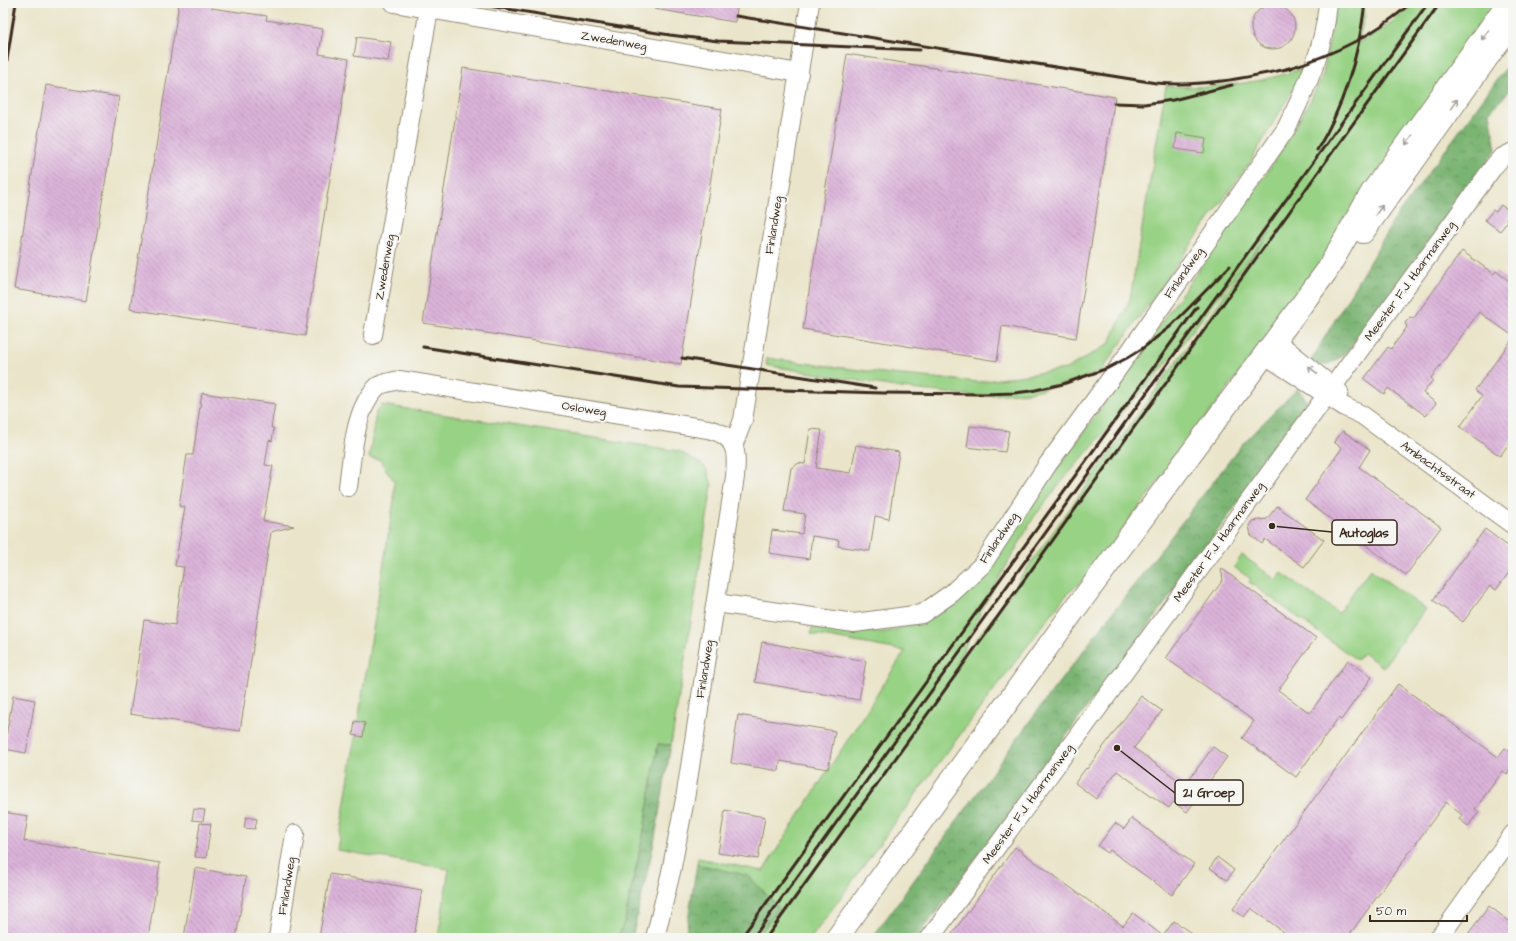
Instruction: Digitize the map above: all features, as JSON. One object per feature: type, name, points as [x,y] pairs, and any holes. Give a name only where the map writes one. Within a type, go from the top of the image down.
[{"type":"main road","points":[[1326,272],[1372,192],[1508,3]]},
{"type":"main road","points":[[837,938],[1078,605],[1326,272],[1364,231],[1494,48],[1513,24]]},
{"type":"street","points":[[394,3],[429,6]]},
{"type":"street","name":"Finlandweg","points":[[733,446],[743,420],[810,3]]},
{"type":"street","name":"Finlandweg","points":[[654,938],[671,872],[716,603],[854,623],[922,614],[952,593],[982,565],[1048,464],[1117,369],[1286,129],[1307,86],[1315,64],[1326,25],[1328,3]]},
{"type":"street","name":"Zwedenweg","points":[[373,335],[429,6],[799,74]]},
{"type":"street","name":"Meester F.J. Haarmanweg","points":[[930,938],[1494,166],[1502,158],[1513,152]]},
{"type":"street","name":"Ambachtsstraat","points":[[1270,348],[1329,391],[1349,400],[1362,415],[1512,523]]},
{"type":"street","name":"Osloweg","points":[[348,488],[357,428],[364,404],[377,386],[399,380],[708,429],[723,434],[733,446]]},
{"type":"street","points":[[716,603],[717,586],[735,477],[736,456],[733,446]]},
{"type":"street","name":"Finlandweg","points":[[278,938],[295,834]]},
{"type":"street","points":[[1439,938],[1513,834]]},
{"type":"green space","points":[[1335,3],[1365,3],[1364,18],[1358,43],[1382,30],[1414,3],[1498,3],[1313,274],[1087,577],[1067,594],[1059,604],[935,768],[811,938],[757,938],[779,908],[749,876],[697,864],[698,858],[763,871],[905,651],[811,634],[812,627],[843,632],[886,632],[919,623],[1003,546],[1267,173],[1309,103],[1323,75]],"holes":[[[1270,232],[1032,561],[1000,608],[957,664],[982,609],[1034,517],[1063,480],[1122,412],[1152,382]]]},
{"type":"green space","points":[[1513,58],[1513,87],[1490,112],[1496,150],[1349,349],[1341,357],[1331,363],[1321,365],[1310,362],[1396,217]]},
{"type":"green space","points":[[1303,68],[1291,93],[1250,162],[1101,371],[1080,380],[1029,392],[976,396],[901,388],[766,365],[767,358],[890,374],[979,382],[1066,369],[1109,344],[1130,299],[1166,86],[1201,87],[1253,82]]},
{"type":"green space","points":[[1297,389],[1305,398],[1307,403],[1306,409],[1134,646],[925,926],[918,938],[872,938],[1040,707],[1243,443]]},
{"type":"green space","points":[[382,405],[679,451],[703,465],[707,470],[712,485],[671,745],[658,744],[644,830],[625,919],[618,938],[438,938],[449,869],[337,850],[394,500],[394,481],[379,459],[369,458],[376,412]]},
{"type":"green space","points":[[1242,555],[1276,580],[1282,573],[1338,613],[1370,569],[1425,609],[1383,667],[1363,653],[1357,660],[1249,582],[1251,579],[1234,567]]},
{"type":"green space","points":[[658,744],[671,745],[654,843],[632,938],[618,938],[625,919],[644,830]]},
{"type":"green space","points":[[697,864],[749,876],[779,908],[757,938],[685,938]]},
{"type":"building","points":[[179,3],[197,5],[198,3],[212,3],[211,8],[267,16],[266,20],[323,29],[319,54],[349,59],[305,336],[130,309]]},
{"type":"building","points":[[654,3],[738,3],[735,22],[654,9]]},
{"type":"building","points":[[1269,5],[1277,5],[1289,11],[1295,23],[1295,31],[1289,43],[1277,49],[1269,49],[1257,43],[1251,31],[1251,23],[1257,11]]},
{"type":"building","points":[[357,37],[391,42],[388,61],[354,56]]},
{"type":"building","points":[[847,54],[1115,97],[1076,338],[1002,326],[997,361],[803,329]]},
{"type":"building","points":[[463,68],[722,109],[681,364],[423,323]]},
{"type":"building","points":[[46,85],[119,97],[86,301],[14,289]]},
{"type":"building","points":[[1177,133],[1206,138],[1204,153],[1175,149]]},
{"type":"building","points":[[1501,205],[1511,212],[1506,219],[1508,221],[1500,231],[1485,220],[1493,210],[1496,212]]},
{"type":"building","points":[[1462,251],[1494,274],[1496,271],[1513,284],[1513,336],[1479,312],[1431,378],[1433,380],[1423,393],[1436,403],[1426,416],[1388,388],[1384,394],[1364,379],[1388,347],[1391,349],[1407,327],[1405,323],[1410,317],[1414,318]]},
{"type":"building","points":[[1513,338],[1513,438],[1500,456],[1460,427],[1482,396],[1475,390]]},
{"type":"building","points":[[202,393],[275,404],[271,428],[274,428],[272,441],[269,440],[265,465],[273,466],[263,521],[294,526],[271,532],[240,731],[130,714],[144,620],[175,625],[184,567],[175,566],[185,507],[179,506],[187,455],[193,455]]},
{"type":"building","points":[[970,426],[1009,431],[1005,452],[967,447]]},
{"type":"building","points":[[810,429],[822,430],[816,468],[851,473],[856,445],[899,452],[889,519],[875,516],[870,551],[838,546],[839,540],[812,536],[809,559],[769,553],[772,530],[802,534],[805,514],[784,511],[791,468],[799,463],[805,464]]},
{"type":"building","points":[[1343,431],[1370,450],[1359,467],[1441,527],[1406,575],[1305,500],[1342,448],[1334,442]]},
{"type":"building","points":[[1277,506],[1324,540],[1304,567],[1265,539],[1262,544],[1251,535],[1249,526],[1252,521],[1267,519]]},
{"type":"building","points":[[1485,529],[1513,550],[1513,567],[1496,590],[1490,586],[1463,622],[1433,600]]},
{"type":"building","points":[[1221,568],[1316,638],[1278,690],[1310,713],[1348,660],[1372,677],[1341,720],[1338,718],[1296,777],[1242,738],[1254,721],[1166,658],[1223,580]]},
{"type":"building","points":[[762,642],[866,661],[859,700],[755,682]]},
{"type":"building","points":[[1398,684],[1498,757],[1505,748],[1513,754],[1513,765],[1507,774],[1503,771],[1475,809],[1479,812],[1468,826],[1459,819],[1462,815],[1446,802],[1347,938],[1292,938],[1251,908],[1244,917],[1233,909]]},
{"type":"building","points":[[13,696],[35,700],[26,753],[4,749]]},
{"type":"building","points":[[1141,696],[1162,711],[1134,748],[1185,785],[1213,747],[1227,757],[1187,812],[1173,802],[1169,808],[1117,771],[1096,799],[1075,783]]},
{"type":"building","points":[[738,715],[835,731],[828,769],[780,761],[779,771],[731,763]]},
{"type":"building","points":[[355,721],[365,723],[363,737],[353,735]]},
{"type":"building","points":[[194,809],[205,810],[203,821],[192,820]]},
{"type":"building","points":[[725,810],[765,817],[758,859],[718,853]]},
{"type":"building","points":[[3,812],[28,816],[24,841],[160,863],[148,938],[3,938]]},
{"type":"building","points":[[246,817],[257,819],[255,829],[244,828]]},
{"type":"building","points":[[1132,818],[1194,864],[1172,895],[1110,850],[1108,853],[1098,846],[1115,823],[1124,829]]},
{"type":"building","points":[[200,823],[211,824],[206,858],[195,857]]},
{"type":"building","points":[[1015,847],[1123,926],[1133,913],[1163,936],[1174,921],[1198,938],[949,938]]},
{"type":"building","points":[[1217,857],[1234,870],[1227,880],[1210,868]]},
{"type":"building","points":[[195,868],[246,877],[236,938],[184,938]]},
{"type":"building","points":[[330,874],[422,890],[414,938],[319,938]]},
{"type":"building","points":[[1489,906],[1513,924],[1513,938],[1465,938]]},
{"type":"railway","points":[[3,85],[16,3]]},
{"type":"railway","points":[[1317,150],[1335,116],[1349,79],[1359,41],[1365,3]]},
{"type":"railway","points":[[1286,69],[1320,58],[1352,43],[1383,25],[1411,3]]},
{"type":"railway","points":[[753,938],[1428,3]]},
{"type":"railway","points":[[766,938],[1440,3]]},
{"type":"railway","points":[[482,5],[670,35],[718,41],[920,50]]},
{"type":"railway","points":[[736,16],[1156,83],[1208,83],[1291,68]]},
{"type":"railway","points":[[1114,103],[1144,104],[1173,100],[1232,85]]},
{"type":"railway","points":[[423,347],[679,387],[883,393],[1014,393],[1063,384],[1108,368],[1127,358],[1143,348],[1171,326],[1230,266]]},
{"type":"railway","points":[[741,938],[1197,307]]},
{"type":"railway","points":[[682,358],[875,388]]},
{"type":"place","name":"Autoglas","points":[[1272,526]]},
{"type":"place","name":"21 Groep","points":[[1117,748]]}]
